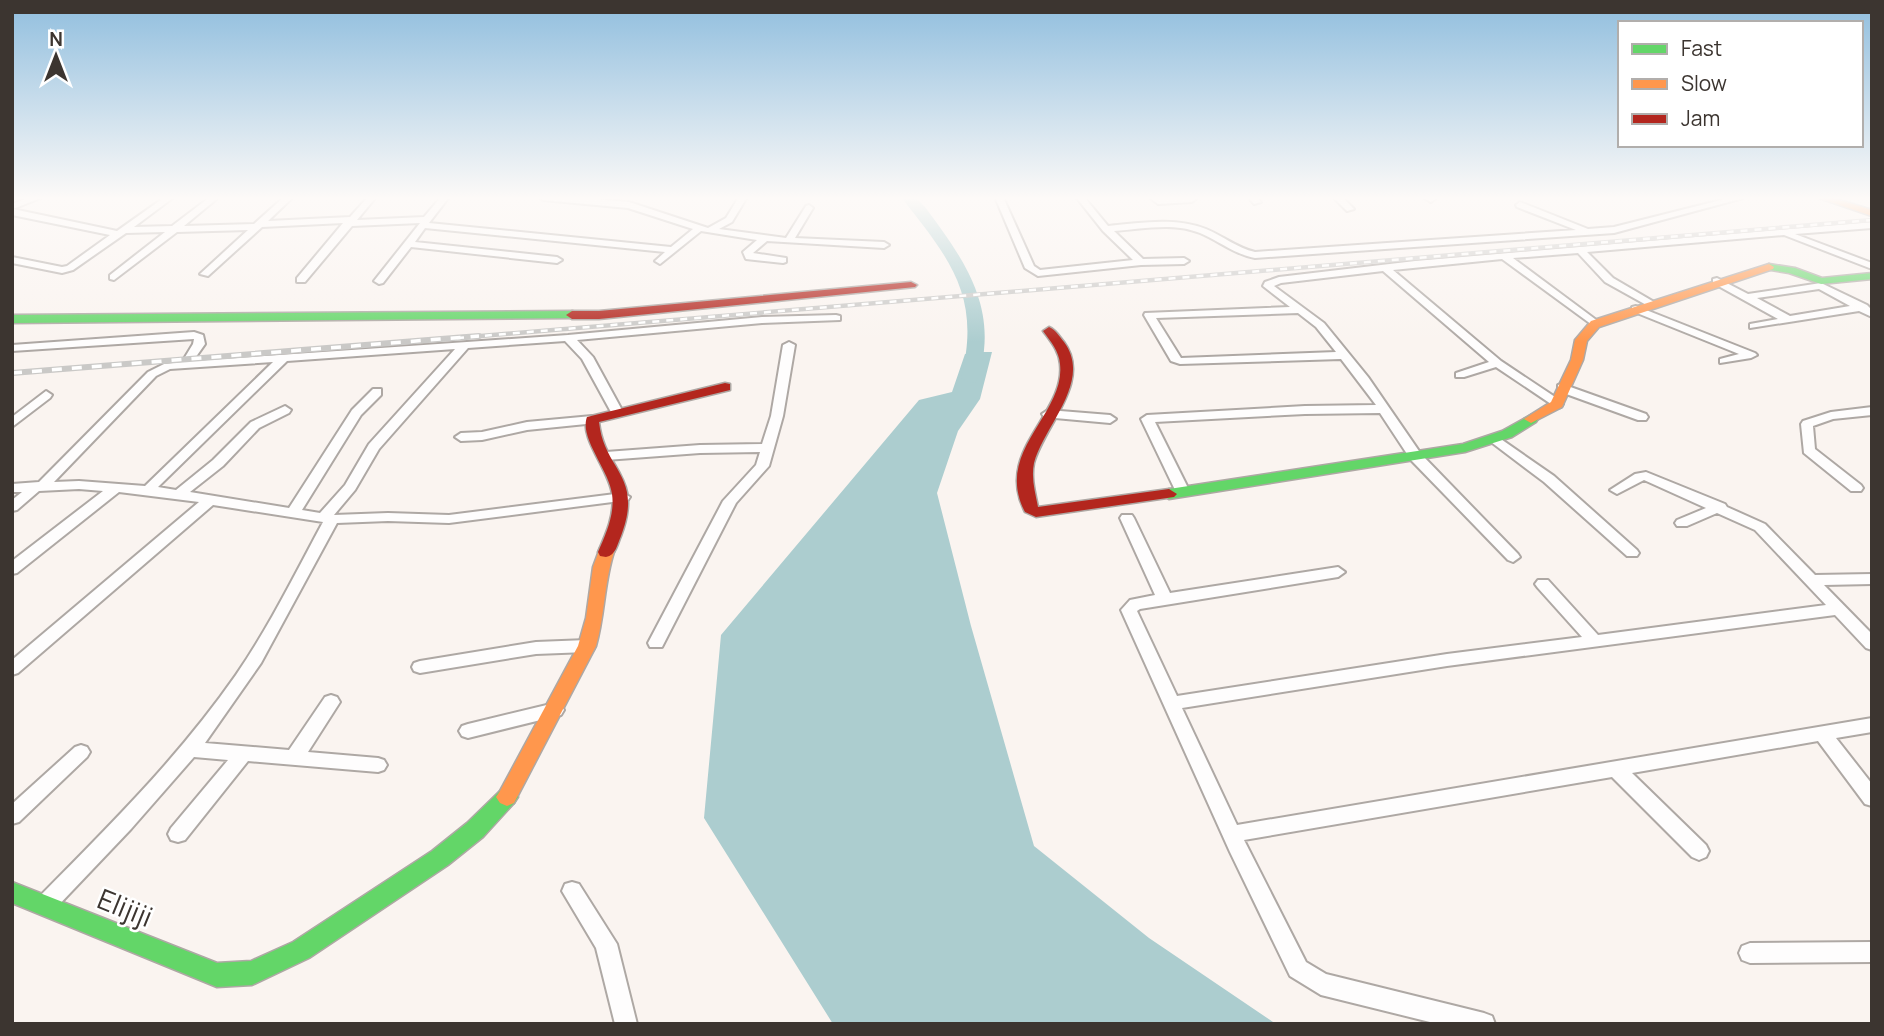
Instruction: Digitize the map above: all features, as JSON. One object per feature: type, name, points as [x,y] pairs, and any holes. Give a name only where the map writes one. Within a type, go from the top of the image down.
[{"type":"street","points":[[12,260],[66,270],[102,245]]},
{"type":"street","points":[[114,277],[154,245]]},
{"type":"street","points":[[205,274],[236,245]]},
{"type":"street","points":[[301,280],[330,245]]},
{"type":"street","points":[[379,281],[407,245]]},
{"type":"street","points":[[421,245],[557,260]]},
{"type":"street","points":[[630,245],[673,250]]},
{"type":"street","points":[[660,261],[680,245]]},
{"type":"street","points":[[756,245],[748,252],[749,257],[783,260]]},
{"type":"street","points":[[1021,245],[1033,271],[1038,273],[1141,262],[1184,261]]},
{"type":"street","points":[[1123,245],[1141,262]]},
{"type":"street","points":[[1231,245],[1255,255],[1395,245]]},
{"type":"street","points":[[1513,557],[1416,457],[1364,379],[1320,326],[1268,286],[1279,280],[1384,267],[1644,245]]},
{"type":"street","points":[[1816,245],[1872,266]]},
{"type":"street","points":[[1581,251],[1609,280],[1643,306],[1751,355],[1724,361]]},
{"type":"street","points":[[1506,257],[1595,324]]},
{"type":"street","points":[[1049,331],[1066,350],[1069,372],[1065,391],[1048,414],[1031,448],[1024,483],[1031,509],[1036,512],[1073,509],[1416,457],[1494,439],[1559,396],[1577,360],[1581,340],[1595,324],[1717,281],[1772,266],[1791,270],[1821,284],[1872,314]]},
{"type":"street","points":[[1384,267],[1497,363],[1559,396],[1642,417]]},
{"type":"street","points":[[1746,298],[1872,276]]},
{"type":"street","points":[[1717,281],[1788,320]]},
{"type":"street","points":[[12,319],[600,315],[911,285]]},
{"type":"street","points":[[1754,326],[1872,304]]},
{"type":"street","points":[[1302,310],[1149,315],[1175,359],[1345,355]]},
{"type":"street","points":[[12,507],[41,486],[152,374],[169,366],[726,326],[762,320],[836,318]]},
{"type":"street","points":[[12,348],[194,335],[199,337],[198,344],[185,365]]},
{"type":"street","points":[[568,338],[587,357],[617,412]]},
{"type":"street","points":[[656,643],[730,501],[762,466],[777,416],[789,345]]},
{"type":"street","points":[[46,904],[127,820],[188,749],[241,681],[259,653],[327,519],[374,447],[464,346]]},
{"type":"street","points":[[148,490],[284,358]]},
{"type":"street","points":[[1460,374],[1497,363]]},
{"type":"street","points":[[461,437],[482,436],[527,426],[592,421],[617,412],[725,387]]},
{"type":"street","points":[[292,514],[356,413],[377,391]]},
{"type":"street","points":[[12,423],[46,395]]},
{"type":"street","points":[[1183,492],[1147,419],[1305,410],[1382,409]]},
{"type":"street","points":[[178,495],[218,463],[255,425],[285,410]]},
{"type":"street","points":[[1856,488],[1809,450],[1807,424],[1831,416],[1872,411]]},
{"type":"street","points":[[1048,414],[1110,419]]},
{"type":"street","points":[[468,731],[555,710],[576,673],[587,646],[596,619],[601,566],[620,520],[623,496],[618,476],[592,432],[592,421]]},
{"type":"street","points":[[1494,439],[1556,485],[1632,553]]},
{"type":"street","points":[[606,456],[700,449],[768,448]]},
{"type":"street","points":[[1616,490],[1646,476],[1760,527],[1872,644]]},
{"type":"street","points":[[12,488],[117,487],[148,490],[327,519],[449,519],[623,496]]},
{"type":"street","points":[[12,569],[117,487]]},
{"type":"street","points":[[12,669],[209,501]]},
{"type":"street","points":[[1682,523],[1720,507]]},
{"type":"street","points":[[1127,518],[1165,600]]},
{"type":"street","points":[[1338,572],[1135,604],[1129,610],[1298,970],[1321,984],[1484,1024]]},
{"type":"street","points":[[1813,580],[1872,579]]},
{"type":"street","points":[[1543,584],[1595,642]]},
{"type":"street","points":[[1171,704],[1447,660],[1838,609]]},
{"type":"street","points":[[420,667],[536,648],[587,646]]},
{"type":"street","points":[[293,759],[331,702]]},
{"type":"street","name":"Elijiji","points":[[12,892],[217,975],[233,977],[267,968],[322,937],[477,829],[503,802],[555,710]]},
{"type":"street","points":[[1232,834],[1872,725]]},
{"type":"street","points":[[1822,733],[1872,798]]},
{"type":"street","points":[[188,749],[378,765]]},
{"type":"street","points":[[12,816],[80,752]]},
{"type":"street","points":[[178,834],[243,754]]},
{"type":"street","points":[[1616,769],[1699,851]]},
{"type":"street","points":[[572,891],[606,944],[626,1024]]},
{"type":"street","points":[[1750,953],[1872,952]]},
{"type":"water","points":[[992,352],[980,399],[958,431],[937,493],[971,626],[1034,846],[1149,938],[1276,1024],[833,1024],[704,818],[721,635],[919,400],[952,392],[965,354]]},
{"type":"waterway","points":[[944,245],[960,269],[974,302],[978,337],[970,378]]},
{"type":"railway","points":[[457,338],[1568,245]]},
{"type":"railway","points":[[12,373],[479,336]]},
{"type":"traffic: fast","points":[[1769,267],[1791,270],[1821,281],[1872,276]]},
{"type":"traffic: fast","points":[[12,319],[572,315]]},
{"type":"traffic: fast","points":[[1169,494],[1465,448],[1507,434],[1531,419]]},
{"type":"traffic: fast","points":[[12,892],[217,975],[252,973],[301,950],[440,858],[475,830],[507,797]]},
{"type":"traffic: slow","points":[[1531,419],[1557,404],[1577,360],[1581,340],[1595,324],[1769,267]]},
{"type":"traffic: slow","points":[[507,797],[587,646],[595,618],[601,567],[606,552]]},
{"type":"traffic: jam","points":[[572,315],[599,315],[911,285]]},
{"type":"traffic: jam","points":[[1049,331],[1062,349],[1067,365],[1059,398],[1031,449],[1026,467],[1031,509],[1036,512],[1169,494]]},
{"type":"traffic: jam","points":[[606,552],[620,514],[620,493],[612,469],[595,439],[592,420],[725,387]]}]
